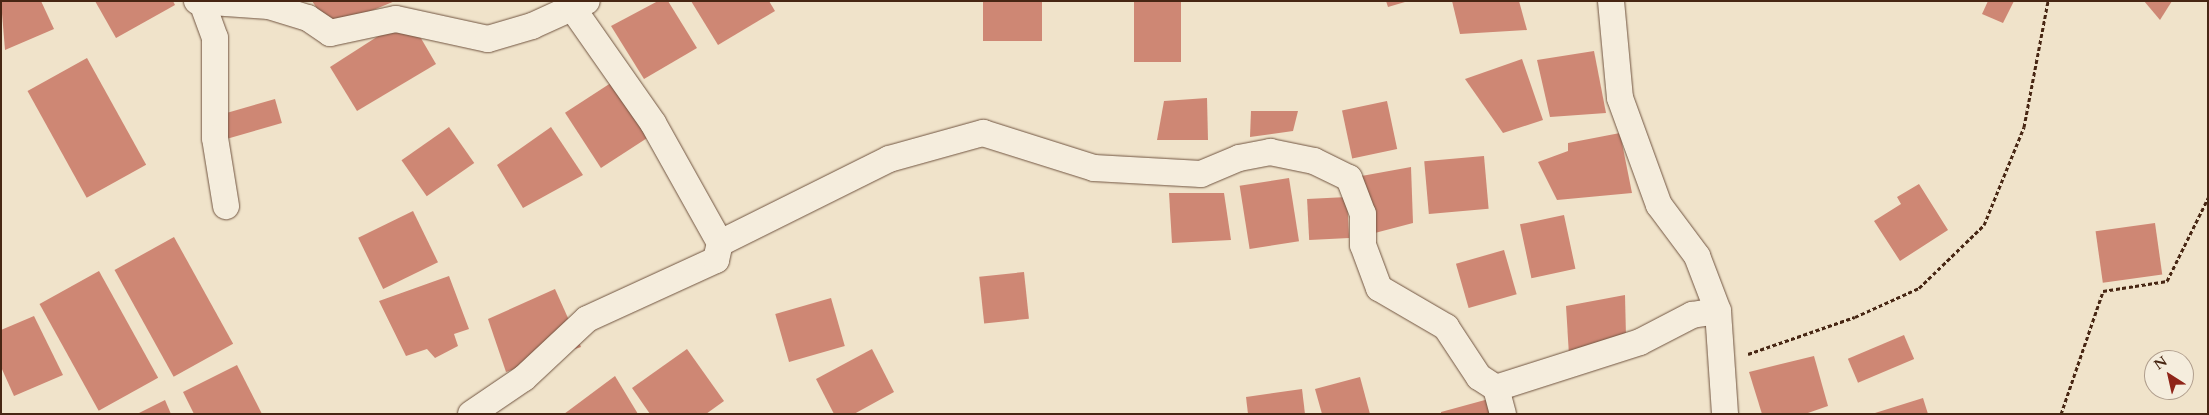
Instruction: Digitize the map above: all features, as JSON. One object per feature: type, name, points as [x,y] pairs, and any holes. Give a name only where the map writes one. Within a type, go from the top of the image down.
[{"type":"street","points":[[1610,1],[1620,98],[1659,205],[1697,256],[1718,311],[1725,414]]},
{"type":"street","points":[[226,206],[215,138],[215,38],[200,3],[269,6],[308,18],[330,34],[396,19],[488,39],[580,6],[653,123],[720,243],[716,260],[587,319],[524,378],[471,414]]},
{"type":"street","points":[[720,243],[889,159],[983,133],[1094,168],[1201,174],[1238,158],[1270,152],[1314,161],[1349,178],[1363,214],[1363,245],[1379,288],[1446,327],[1479,376],[1496,388],[1504,414]]},
{"type":"street","points":[[1496,388],[1640,342],[1692,315],[1718,311]]},
{"type":"path","points":[[1722,362],[1855,317],[1919,288],[1984,225],[2024,127],[2048,1]]},
{"type":"path","points":[[2062,414],[2103,291],[2167,281],[2208,198]]},
{"type":"building","points":[[1,1],[41,1],[54,29],[5,50]]},
{"type":"building","points":[[95,1],[173,1],[175,5],[116,38]]},
{"type":"building","points":[[312,1],[395,1],[330,28]]},
{"type":"building","points":[[658,1],[668,1],[697,48],[644,79],[611,26]]},
{"type":"building","points":[[691,1],[769,1],[775,11],[718,45]]},
{"type":"building","points":[[983,1],[1042,1],[1042,41],[983,41]]},
{"type":"building","points":[[1134,1],[1181,1],[1181,62],[1134,62]]},
{"type":"building","points":[[1386,1],[1405,1],[1405,2],[1388,7]]},
{"type":"building","points":[[1452,1],[1519,1],[1527,30],[1460,34]]},
{"type":"building","points":[[1988,1],[2014,1],[2003,23],[1982,14]]},
{"type":"building","points":[[2144,1],[2172,1],[2160,20]]},
{"type":"building","points":[[397,24],[415,28],[436,64],[357,111],[330,67]]},
{"type":"building","points":[[1594,51],[1606,113],[1550,117],[1537,60]]},
{"type":"building","points":[[87,58],[146,165],[87,198],[28,91]]},
{"type":"building","points":[[1522,59],[1543,120],[1503,133],[1465,79]]},
{"type":"building","points":[[617,79],[653,134],[601,168],[565,113]]},
{"type":"building","points":[[1207,98],[1208,140],[1157,140],[1164,101]]},
{"type":"building","points":[[275,99],[282,123],[220,141],[213,117]]},
{"type":"building","points":[[1387,101],[1397,149],[1352,158],[1342,111]]},
{"type":"building","points":[[1251,111],[1298,111],[1293,131],[1250,137]]},
{"type":"building","points":[[449,127],[474,163],[427,196],[401,160]]},
{"type":"building","points":[[551,127],[583,175],[523,208],[497,165]]},
{"type":"building","points":[[1620,133],[1632,193],[1557,200],[1538,162],[1568,151],[1568,143]]},
{"type":"building","points":[[1484,156],[1489,209],[1429,214],[1424,161]]},
{"type":"building","points":[[1411,167],[1413,223],[1371,234],[1356,177]]},
{"type":"building","points":[[1289,178],[1299,241],[1250,249],[1240,186]]},
{"type":"building","points":[[1919,184],[1948,230],[1900,261],[1874,221],[1901,204],[1897,197]]},
{"type":"building","points":[[1169,193],[1224,193],[1231,240],[1172,243]]},
{"type":"building","points":[[1347,197],[1349,238],[1309,240],[1307,199]]},
{"type":"building","points":[[413,211],[438,262],[383,289],[358,238]]},
{"type":"building","points":[[1564,215],[1575,269],[1531,278],[1520,224]]},
{"type":"building","points":[[2155,223],[2162,274],[2103,283],[2096,231]]},
{"type":"building","points":[[174,237],[233,344],[174,377],[115,270]]},
{"type":"building","points":[[1504,250],[1517,294],[1469,308],[1456,264]]},
{"type":"building","points":[[99,271],[158,378],[99,411],[40,304]]},
{"type":"building","points":[[1024,272],[1029,319],[984,323],[979,277]]},
{"type":"building","points":[[449,276],[469,329],[454,334],[458,346],[435,358],[427,349],[406,356],[379,301]]},
{"type":"building","points":[[555,289],[581,347],[506,372],[488,319]]},
{"type":"building","points":[[1625,295],[1626,337],[1569,355],[1566,306]]},
{"type":"building","points":[[831,298],[845,346],[789,362],[775,314]]},
{"type":"building","points":[[34,316],[63,375],[14,396],[1,367],[1,330]]},
{"type":"building","points":[[1904,335],[1914,359],[1858,383],[1848,359]]},
{"type":"building","points":[[687,349],[724,401],[706,414],[650,414],[632,388]]},
{"type":"building","points":[[872,349],[894,392],[854,414],[834,414],[816,379]]},
{"type":"building","points":[[1814,356],[1828,406],[1805,414],[1762,414],[1749,372]]},
{"type":"building","points":[[237,365],[262,414],[194,414],[183,392]]},
{"type":"building","points":[[615,376],[638,414],[564,414]]},
{"type":"building","points":[[1360,377],[1370,414],[1322,414],[1315,389]]},
{"type":"building","points":[[1302,389],[1305,414],[1248,414],[1246,397]]},
{"type":"building","points":[[1496,397],[1500,414],[1441,414],[1441,412]]},
{"type":"building","points":[[1923,398],[1928,414],[1875,414],[1875,413]]},
{"type":"building","points":[[165,400],[171,414],[137,414]]}]
